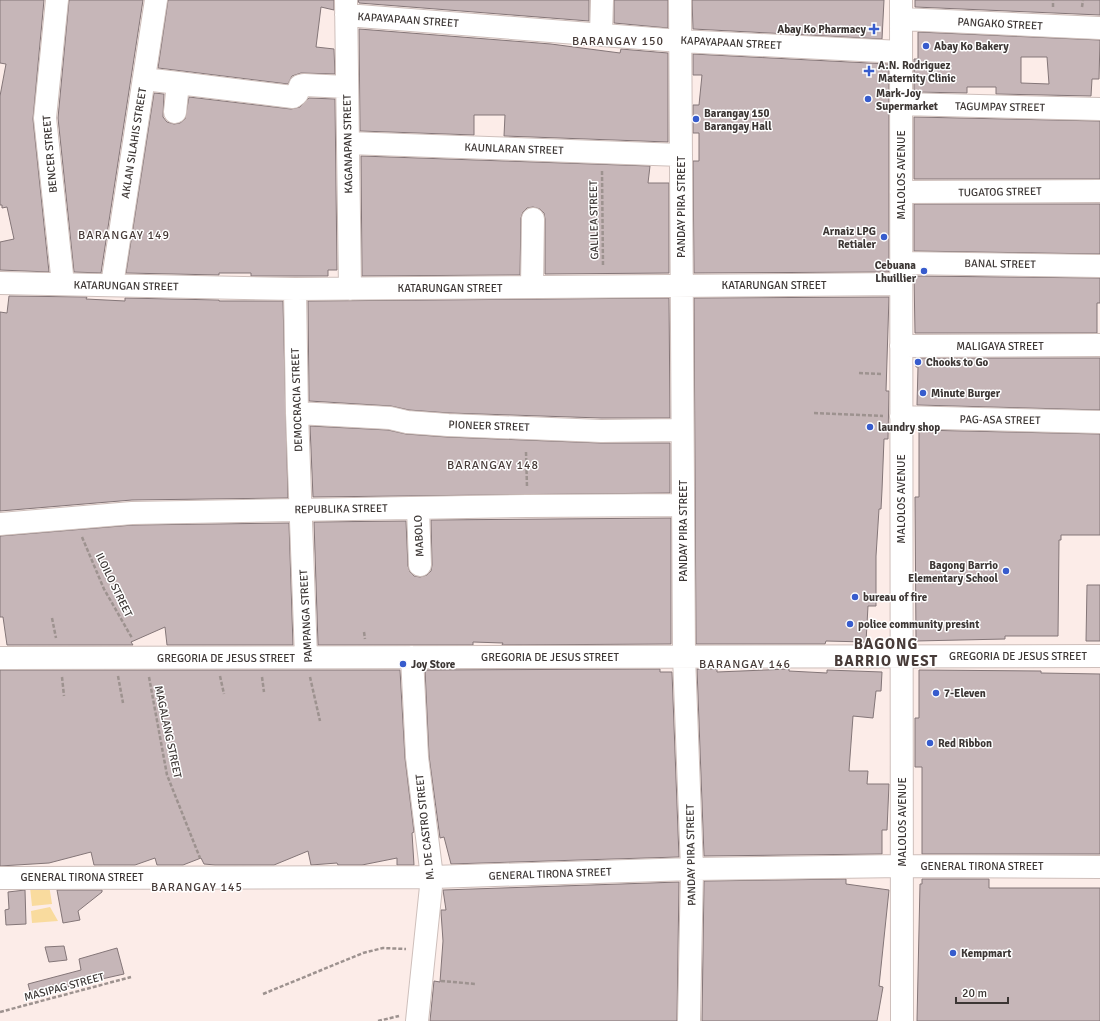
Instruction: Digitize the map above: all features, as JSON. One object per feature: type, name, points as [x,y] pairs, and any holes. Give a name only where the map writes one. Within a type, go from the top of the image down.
[{"type":"street","name":"BENCER STREET","points":[[56,0],[45,118],[63,284]]},
{"type":"street","name":"AKLAN SILAHIS STREET","points":[[112,285],[156,0]]},
{"type":"street","points":[[601,34],[602,0]]},
{"type":"street","name":"PANDAY PIRA STREET","points":[[680,0],[684,656],[692,869],[689,1021]]},
{"type":"street","name":"KAPAYAPAAN STREET","points":[[346,7],[680,41],[901,52]]},
{"type":"street","name":"KAGANAPAN STREET","points":[[346,7],[350,289]]},
{"type":"street","name":"PANGAKO STREET","points":[[901,9],[1100,28]]},
{"type":"street","name":"MALOLOS AVENUE","points":[[901,9],[901,375],[894,416],[901,656],[902,1021]]},
{"type":"street","points":[[144,79],[293,97],[297,94],[300,86],[304,85],[347,87]]},
{"type":"street","points":[[175,112],[178,83]]},
{"type":"street","name":"TAGUMPAY STREET","points":[[901,104],[1100,109]]},
{"type":"street","name":"KAUNLARAN STREET","points":[[348,143],[681,155]]},
{"type":"street","name":"TUGATOG STREET","points":[[901,192],[1100,191]]},
{"type":"street","points":[[532,287],[533,219]]},
{"type":"street","name":"BANAL STREET","points":[[901,262],[1100,266]]},
{"type":"street","name":"KATARUNGAN STREET","points":[[0,283],[295,289],[901,284]]},
{"type":"street","name":"DEMOCRACIA STREET","points":[[295,289],[297,413],[301,510]]},
{"type":"street","name":"MALIGAYA STREET","points":[[901,346],[1100,345]]},
{"type":"street","name":"PIONEER STREET","points":[[297,413],[390,418],[407,422],[448,425],[601,431],[682,430]]},
{"type":"street","name":"PAG-ASA STREET","points":[[894,416],[1100,422]]},
{"type":"street","name":"REPUBLIKA STREET","points":[[0,524],[132,513],[527,506],[683,505]]},
{"type":"street","name":"MABOLO","points":[[418,508],[420,565]]},
{"type":"street","name":"PAMPANGA STREET","points":[[301,510],[306,657]]},
{"type":"street","name":"GREGORIA DE JESUS STREET","points":[[0,658],[1100,656]]},
{"type":"street","name":"M. DE CASTRO STREET","points":[[410,1018],[432,877],[418,757],[412,657]]},
{"type":"street","name":"GENERAL TIRONA STREET","points":[[0,878],[206,876],[432,877],[692,869],[902,866],[1100,867]]},
{"type":"path","name":"GALILEA STREET","points":[[603,152],[601,190],[604,241],[602,244],[604,287]]},
{"type":"path","points":[[859,372],[901,375]]},
{"type":"path","points":[[814,413],[894,416]]},
{"type":"path","points":[[526,452],[527,506]]},
{"type":"path","name":"ILOILO STREET","points":[[74,518],[104,589],[143,658]]},
{"type":"path","name":"PAMPANGA STREET","points":[[306,657],[320,721]]},
{"type":"path","points":[[115,658],[124,703]]},
{"type":"path","name":"MAGALANG STREET","points":[[143,658],[147,668],[167,775],[206,876]]},
{"type":"path","points":[[263,994],[363,953],[383,948],[413,949]]},
{"type":"path","name":"MASIPAG STREET","points":[[0,1012],[131,977]]},
{"type":"path","points":[[437,980],[476,984]]},
{"type":"path","points":[[378,1021],[410,1018]]},
{"type":"shaded area","points":[[49,885],[52,904],[32,906],[30,887]]},
{"type":"shaded area","points":[[50,907],[58,921],[32,923],[31,911]]},
{"type":"building","points":[[0,0],[44,0],[33,119],[49,272],[0,270],[0,242],[14,239],[7,207],[2,208],[2,205],[0,205],[0,96],[6,64],[0,63]]},
{"type":"building","points":[[69,0],[143,0],[101,273],[74,272],[58,118]]},
{"type":"building","points":[[168,0],[334,0],[334,10],[321,7],[316,47],[334,49],[335,74],[301,73],[292,76],[288,84],[158,68]]},
{"type":"building","points":[[358,0],[589,0],[589,21],[359,3]]},
{"type":"building","points":[[614,0],[668,0],[668,28],[614,23]]},
{"type":"building","points":[[692,0],[884,0],[882,39],[693,29]]},
{"type":"building","points":[[915,0],[1100,0],[1100,15],[915,7]]},
{"type":"building","points":[[359,29],[551,44],[620,53],[621,49],[668,53],[668,142],[504,136],[505,115],[474,115],[474,135],[360,131]]},
{"type":"building","points":[[918,32],[1100,40],[1099,79],[1092,79],[1091,96],[996,94],[996,87],[967,87],[967,93],[914,92],[914,59],[918,59]],"holes":[[[1021,57],[1047,57],[1049,84],[1021,83]]]},
{"type":"building","points":[[693,54],[889,64],[889,272],[694,273],[693,161],[699,161],[699,133],[693,133],[693,105],[699,105],[702,75],[693,75]]},
{"type":"building","points":[[154,93],[164,94],[163,117],[167,122],[174,124],[180,123],[185,119],[189,97],[291,109],[300,107],[309,98],[335,99],[337,270],[328,270],[328,276],[251,276],[251,273],[219,273],[219,275],[126,273]]},
{"type":"building","points":[[914,117],[1100,121],[1100,179],[914,179]]},
{"type":"building","points":[[361,156],[650,166],[648,183],[669,183],[669,273],[545,274],[544,213],[540,209],[533,207],[527,208],[523,212],[521,218],[520,275],[362,276]]},
{"type":"building","points":[[914,204],[1100,204],[1100,254],[914,251]]},
{"type":"building","points":[[914,276],[1100,278],[1100,303],[1097,303],[1097,333],[915,333]]},
{"type":"building","points":[[9,296],[87,297],[86,299],[125,301],[125,298],[219,301],[283,301],[288,498],[132,500],[0,511],[0,312],[7,313]]},
{"type":"building","points":[[889,297],[886,391],[889,391],[888,439],[884,439],[881,509],[879,509],[876,556],[876,606],[868,606],[866,642],[826,641],[825,644],[696,644],[694,298]]},
{"type":"building","points":[[669,298],[670,418],[601,418],[449,413],[409,410],[391,406],[309,401],[308,301]]},
{"type":"building","points":[[916,358],[1100,358],[1100,410],[917,405],[918,367],[916,367]]},
{"type":"building","points":[[310,426],[388,430],[406,434],[447,437],[601,443],[670,443],[670,493],[313,497]]},
{"type":"building","name":"Bagong Barrio Elementary School","points":[[919,430],[1100,434],[1100,535],[1061,535],[1061,540],[1059,540],[1058,636],[1005,636],[1005,639],[916,641],[915,497],[919,497]]},
{"type":"building","points":[[671,518],[671,644],[502,645],[503,643],[473,642],[473,645],[318,645],[314,522],[406,521],[408,566],[410,572],[414,576],[420,577],[427,575],[431,571],[431,520]]},
{"type":"building","points":[[289,523],[293,645],[167,645],[165,627],[131,642],[133,645],[7,645],[3,617],[0,617],[0,536],[133,525]]},
{"type":"building","points":[[1087,585],[1100,585],[1100,641],[1086,641]]},
{"type":"building","points":[[660,669],[660,672],[672,672],[679,857],[451,864],[444,837],[440,838],[429,756],[425,670]]},
{"type":"building","points":[[697,669],[717,669],[717,672],[789,669],[789,671],[827,673],[827,670],[882,672],[881,691],[876,691],[873,718],[853,716],[849,771],[868,771],[867,784],[889,784],[887,830],[882,830],[882,854],[704,856]]},
{"type":"building","points":[[0,670],[400,670],[405,758],[414,832],[412,833],[414,865],[397,865],[397,858],[362,865],[338,865],[337,863],[311,865],[308,851],[274,865],[204,864],[201,858],[183,865],[157,865],[155,858],[135,865],[94,865],[91,852],[49,863],[0,866]]},
{"type":"building","points":[[919,670],[1041,671],[1041,673],[1100,674],[1100,854],[922,854],[922,767],[915,767],[915,718],[919,718]]},
{"type":"building","points":[[846,879],[846,884],[889,890],[879,986],[883,987],[877,1021],[702,1021],[704,881]]},
{"type":"building","points":[[922,879],[989,879],[989,888],[1100,888],[1100,1021],[917,1021],[920,884],[922,884]]},
{"type":"building","points":[[679,882],[677,1021],[430,1021],[434,981],[440,982],[443,941],[441,910],[446,910],[443,890]]},
{"type":"building","points":[[25,890],[26,924],[6,925],[5,910],[9,909],[8,892]]},
{"type":"building","points":[[57,890],[102,890],[102,892],[78,911],[80,920],[63,923]]},
{"type":"building","points":[[64,946],[67,960],[49,962],[45,947]]},
{"type":"building","points":[[117,948],[124,974],[31,995],[28,984],[81,970],[79,959]]},
{"type":"place","name":"Abay Ko Pharmacy","points":[[874,29]]},
{"type":"place","name":"Abay Ko Bakery","points":[[926,46]]},
{"type":"place","name":"A.N. Rodriguez Maternity Clinic","points":[[869,71]]},
{"type":"place","name":"Mark-Joy Supermarket","points":[[868,99]]},
{"type":"place","name":"Barangay 150 Barangay Hall","points":[[696,119]]},
{"type":"place","name":"Arnaiz LPG Retialer","points":[[884,237]]},
{"type":"place","name":"Cebuana Lhuillier","points":[[924,271]]},
{"type":"place","name":"Chooks to Go","points":[[918,362]]},
{"type":"place","name":"Minute Burger","points":[[923,393]]},
{"type":"place","name":"laundry shop","points":[[870,427]]},
{"type":"place","name":"Bagong Barrio Elementary School","points":[[1006,571]]},
{"type":"place","name":"bureau of fire","points":[[855,597]]},
{"type":"place","name":"police community presint","points":[[850,624]]},
{"type":"place","name":"Joy Store","points":[[403,664]]},
{"type":"place","name":"7-Eleven","points":[[936,693]]},
{"type":"place","name":"Red Ribbon","points":[[930,743]]},
{"type":"place","name":"Kempmart","points":[[953,953]]},
{"type":"district","name":"BARANGAY 150","points":[[618,41]]},
{"type":"district","name":"BARANGAY 149","points":[[124,235]]},
{"type":"district","name":"BARANGAY 148","points":[[493,465]]},
{"type":"district","name":"BAGONG BARRIO WEST","points":[[886,652]]},
{"type":"district","name":"BARANGAY 146","points":[[745,664]]},
{"type":"district","name":"BARANGAY 145","points":[[197,887]]}]
